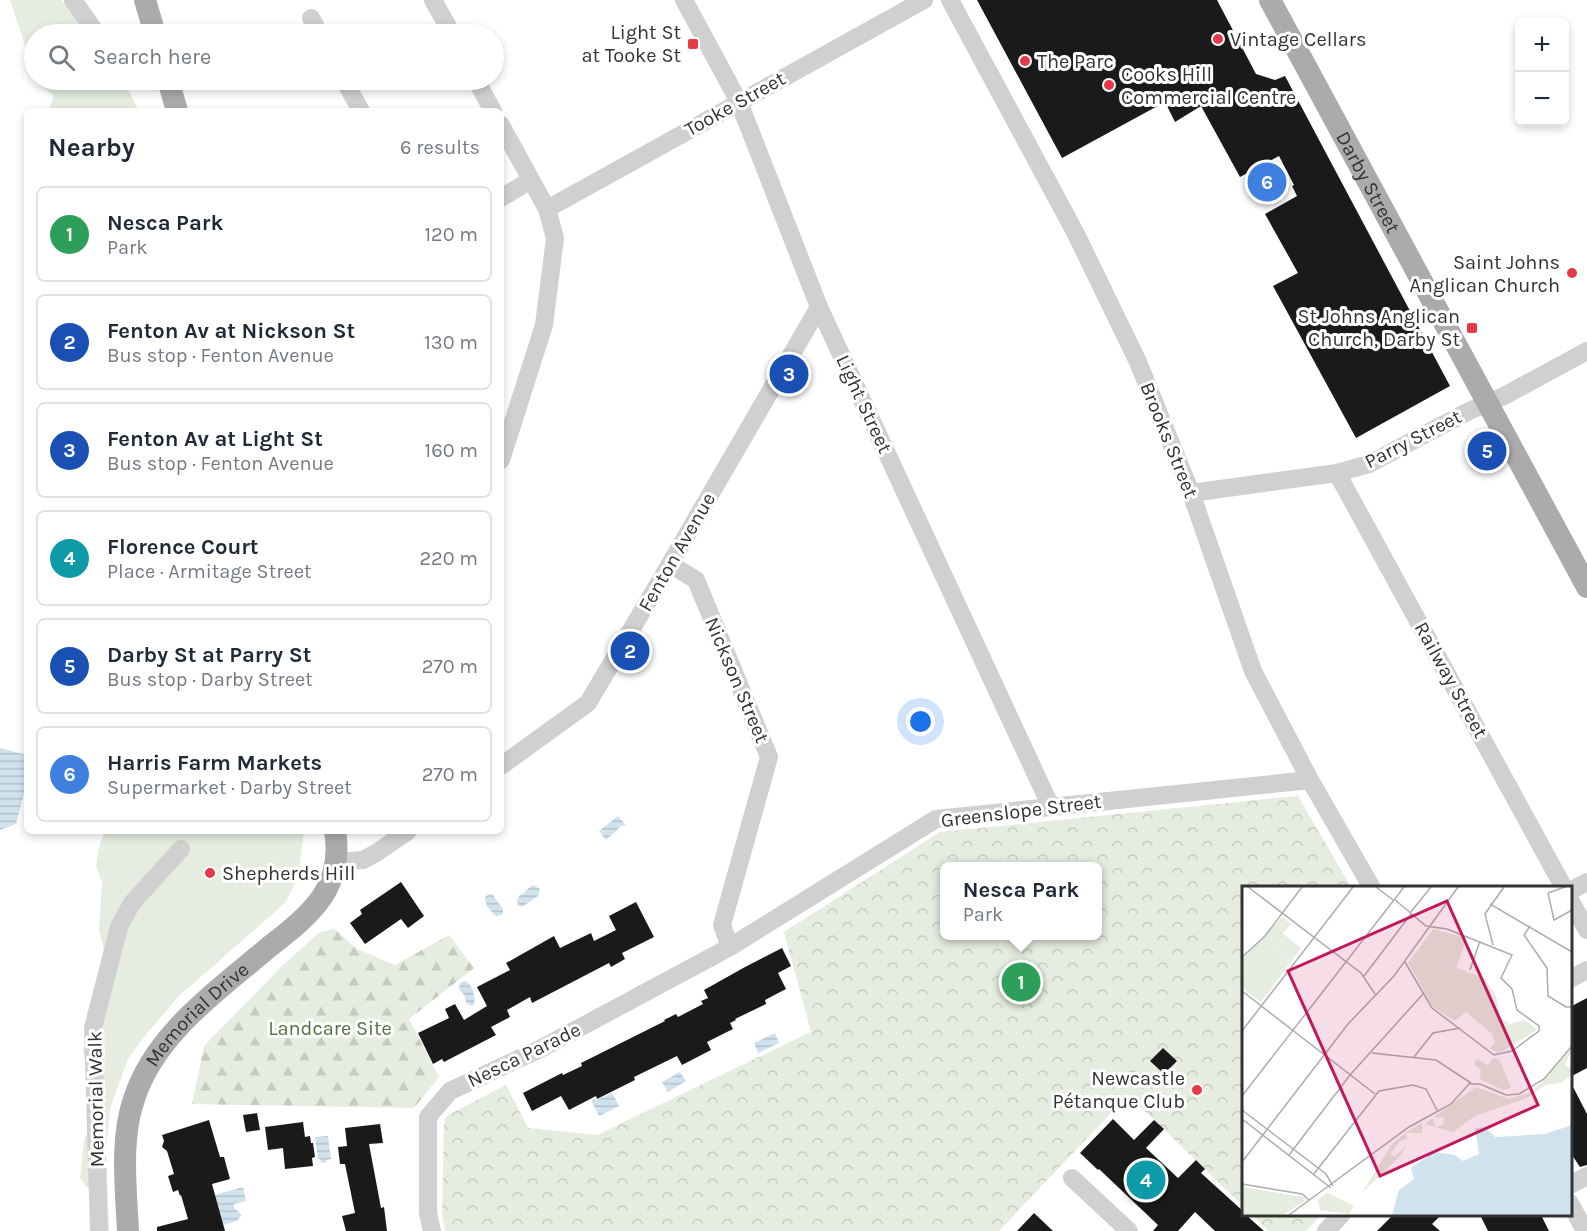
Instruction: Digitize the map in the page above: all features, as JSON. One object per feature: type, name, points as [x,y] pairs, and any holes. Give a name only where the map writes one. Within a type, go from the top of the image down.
[{"type":"main road","points":[[145,0],[152,24]]},
{"type":"main road","name":"Darby Street","points":[[1270,0],[1587,586]]},
{"type":"main road","points":[[171,90],[176,108]]},
{"type":"main road","name":"Memorial Drive","points":[[128,1231],[126,1140],[134,1098],[150,1065],[170,1037],[198,1008],[308,913],[322,895],[331,878],[336,862],[336,834]]},
{"type":"street","points":[[73,0],[90,24]]},
{"type":"street","points":[[433,0],[446,24]]},
{"type":"street","name":"Light Street","points":[[684,0],[739,102],[819,307],[1051,807]]},
{"type":"street","name":"Tooke Street","points":[[546,209],[924,0]]},
{"type":"street","name":"Brooks Street","points":[[950,0],[1082,245],[1138,362],[1191,493],[1253,671],[1310,780],[1371,886]]},
{"type":"street","points":[[311,18],[314,24]]},
{"type":"street","points":[[349,90],[359,108]]},
{"type":"street","points":[[481,90],[491,108]]},
{"type":"street","points":[[504,130],[546,209],[555,238],[544,325],[504,451]]},
{"type":"street","points":[[504,196],[531,180]]},
{"type":"street","name":"Fenton Avenue","points":[[504,764],[588,703],[819,307]]},
{"type":"street","name":"Parry Street","points":[[1191,493],[1337,473],[1369,464],[1587,351]]},
{"type":"street","name":"Railway Street","points":[[1337,473],[1563,886]]},
{"type":"street","name":"Nickson Street","points":[[670,564],[696,580],[769,757],[722,924],[730,947]]},
{"type":"street","name":"Greenslope Street","points":[[730,947],[936,819],[1310,780]]},
{"type":"street","points":[[336,862],[363,860],[404,834]]},
{"type":"street","name":"Memorial Walk","points":[[99,1231],[93,1028],[119,927],[132,903],[181,849]]},
{"type":"street","points":[[1572,890],[1587,882]]},
{"type":"street","points":[[1572,904],[1587,930]]},
{"type":"street","name":"Nesca Parade","points":[[432,1231],[428,1213],[428,1117],[450,1091],[540,1049],[730,947]]},
{"type":"street","points":[[1572,978],[1587,970]]},
{"type":"street","points":[[1572,1184],[1587,1176]]},
{"type":"street","points":[[1072,1178],[1129,1231]]},
{"type":"street","points":[[1572,1207],[1585,1231]]},
{"type":"street","points":[[1326,1231],[1341,1216]]},
{"type":"green space","points":[[10,0],[62,0],[80,24],[24,24],[24,42]]},
{"type":"green space","points":[[46,90],[128,90],[138,108],[49,108],[54,96]]},
{"type":"green space","points":[[1298,796],[1350,886],[1242,886],[1242,1205],[1128,1095],[999,1231],[445,1231],[442,1214],[444,1125],[445,1118],[450,1114],[506,1085],[528,1128],[597,1135],[811,1032],[784,932],[940,832]]},
{"type":"green space","points":[[104,834],[304,834],[298,878],[285,903],[180,995],[128,1059],[110,1108],[106,1152],[109,1231],[91,1231],[90,1191],[80,1178],[84,1141],[100,1094],[89,1083],[83,1050],[104,950],[99,930],[102,882],[96,866]]},
{"type":"green space","name":"Landcare Site","points":[[335,929],[357,949],[395,965],[449,935],[474,968],[409,1019],[439,1077],[414,1108],[192,1104],[204,1046],[282,966],[320,932]]},
{"type":"green space","points":[[1253,1216],[1320,1216],[1306,1231],[1269,1231]]},
{"type":"water","points":[[0,748],[24,754],[24,793],[16,824],[0,830]]},
{"type":"water","points":[[618,816],[626,825],[621,826],[606,840],[599,831]]},
{"type":"water","points":[[533,885],[540,889],[538,896],[522,907],[518,905],[517,900],[520,895]]},
{"type":"water","points":[[489,894],[493,895],[503,909],[501,915],[496,916],[487,906],[485,897]]},
{"type":"water","points":[[465,981],[472,988],[474,995],[475,1002],[471,1006],[466,1003],[465,996],[459,989],[460,983]]},
{"type":"water","points":[[775,1033],[779,1043],[758,1053],[754,1043]]},
{"type":"water","points":[[680,1072],[686,1081],[668,1092],[662,1082]]},
{"type":"water","points":[[612,1093],[619,1106],[599,1116],[591,1100],[597,1100]]},
{"type":"water","points":[[328,1136],[331,1159],[321,1163],[318,1159],[315,1137]]},
{"type":"water","points":[[243,1187],[246,1201],[234,1204],[234,1208],[242,1215],[237,1221],[223,1225],[215,1195]]},
{"type":"building","points":[[977,0],[1217,0],[1256,74],[1275,80],[1285,76],[1450,386],[1356,438],[1273,286],[1298,273],[1265,214],[1297,196],[1279,156],[1240,177],[1201,106],[1175,122],[1165,102],[1062,158]]},
{"type":"building","points":[[401,882],[424,916],[408,928],[401,919],[365,944],[350,923],[362,914],[360,910]]},
{"type":"building","points":[[636,902],[654,937],[622,953],[625,959],[611,967],[609,963],[532,1003],[530,997],[507,1010],[510,1017],[491,1027],[496,1035],[444,1062],[442,1059],[433,1064],[418,1033],[449,1018],[445,1009],[455,1004],[464,1020],[487,1006],[477,987],[510,970],[506,963],[554,936],[560,948],[591,933],[594,941],[616,930],[609,916]]},
{"type":"building","points":[[782,948],[791,966],[778,973],[786,989],[765,1000],[766,1004],[730,1023],[733,1029],[707,1042],[711,1050],[682,1065],[677,1056],[634,1077],[635,1080],[597,1099],[596,1096],[569,1110],[561,1096],[532,1111],[523,1093],[562,1073],[563,1075],[582,1066],[581,1063],[676,1014],[678,1017],[703,1004],[701,1001],[708,998],[704,990]]},
{"type":"building","points":[[1587,998],[1587,1068],[1572,1076],[1572,1006]]},
{"type":"building","points":[[1163,1048],[1177,1061],[1164,1074],[1150,1061]]},
{"type":"building","points":[[1572,1085],[1587,1114],[1587,1165],[1580,1167],[1572,1155]]},
{"type":"building","points":[[257,1113],[260,1130],[246,1132],[243,1115]]},
{"type":"building","points":[[1113,1119],[1134,1140],[1154,1120],[1164,1129],[1146,1148],[1178,1178],[1196,1160],[1205,1169],[1201,1173],[1242,1210],[1242,1216],[1247,1216],[1264,1231],[1215,1231],[1195,1212],[1178,1231],[1153,1231],[1158,1225],[1080,1153]]},
{"type":"building","points":[[209,1120],[220,1157],[224,1157],[230,1179],[212,1184],[225,1231],[157,1231],[157,1227],[188,1219],[181,1195],[178,1190],[173,1192],[168,1176],[174,1174],[167,1151],[162,1147],[164,1141],[162,1135]]},
{"type":"building","points":[[303,1122],[305,1137],[310,1136],[311,1143],[313,1143],[315,1157],[312,1158],[313,1166],[285,1169],[283,1148],[268,1150],[265,1127]]},
{"type":"building","points":[[380,1124],[383,1143],[369,1144],[381,1208],[384,1207],[387,1231],[346,1231],[342,1216],[355,1213],[345,1164],[340,1164],[338,1147],[347,1146],[345,1128]]},
{"type":"building","points":[[1034,1213],[1053,1231],[1017,1231]]},
{"type":"building","points":[[1392,1216],[1440,1216],[1432,1224],[1440,1231],[1377,1231]]},
{"type":"building","points":[[1480,1216],[1542,1216],[1549,1231],[1488,1231]]},
{"type":"place","name":"Vintage Cellars","points":[[1218,39]]},
{"type":"place","name":"Light St at Tooke St","points":[[693,44]]},
{"type":"place","name":"The Parc","points":[[1025,61]]},
{"type":"place","name":"Cooks Hill Commercial Centre","points":[[1109,85]]},
{"type":"place","name":"Harris Farm Markets","points":[[1267,182]]},
{"type":"place","name":"Saint Johns Anglican Church","points":[[1572,273]]},
{"type":"place","name":"St Johns Anglican Church, Darby St","points":[[1472,328]]},
{"type":"place","name":"Fenton Av at Light St","points":[[789,374]]},
{"type":"place","name":"Darby St at Parry St","points":[[1487,451]]},
{"type":"place","name":"Fenton Av at Nickson St","points":[[630,651]]},
{"type":"place","name":"Shepherds Hill","points":[[210,873]]},
{"type":"place","name":"Nesca Park","points":[[1021,982]]},
{"type":"place","name":"Newcastle Pétanque Club","points":[[1197,1090]]},
{"type":"place","name":"Florence Court","points":[[1146,1180]]}]
